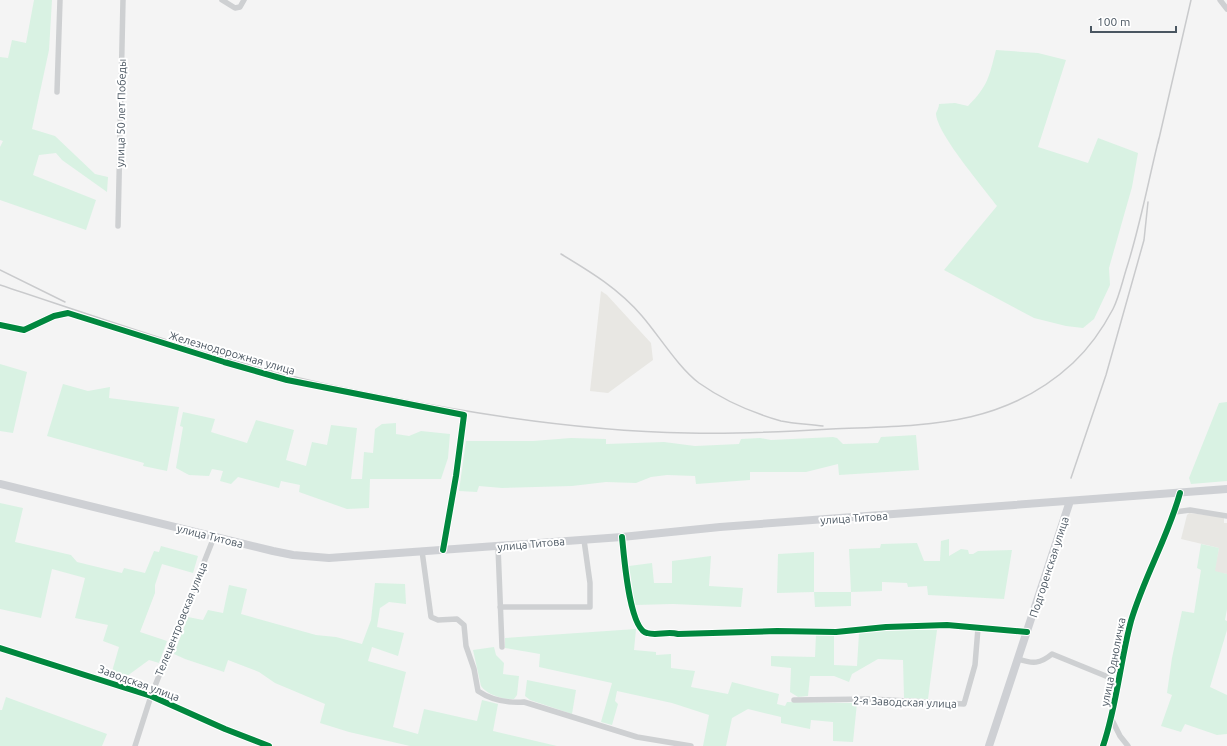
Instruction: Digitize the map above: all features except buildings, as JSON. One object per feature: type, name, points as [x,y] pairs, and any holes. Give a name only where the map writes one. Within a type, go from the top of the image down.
[{"type":"main road","name":"улица Титова","points":[[0,484],[287,554],[328,558],[498,547],[720,527],[1227,489]]},
{"type":"main road","name":"Подгоренская улица","points":[[989,746],[1070,501]]},
{"type":"street","points":[[57,92],[57,47],[60,0]]},
{"type":"street","name":"улица 50 лет Победы","points":[[118,226],[123,0]]},
{"type":"street","points":[[222,0],[235,8],[240,7],[244,0]]},
{"type":"street","points":[[1220,0],[1227,8]]},
{"type":"street","name":"Железнодорожная улица","points":[[0,326],[24,330],[54,316],[68,313],[224,362],[287,380],[464,415],[456,476],[442,550]]},
{"type":"street","name":"улица Одноличка","points":[[1103,746],[1112,720],[1118,682],[1131,622],[1142,588],[1175,512],[1180,493]]},
{"type":"street","points":[[1175,512],[1190,510],[1227,516]]},
{"type":"street","name":"Телецентровская улица","points":[[135,746],[151,696],[214,537]]},
{"type":"street","points":[[622,537],[631,604],[640,629],[647,633],[670,632],[678,634],[777,631],[836,632],[886,627],[947,626],[1027,632]]},
{"type":"street","points":[[500,607],[590,607],[589,577],[584,540]]},
{"type":"street","points":[[498,547],[502,647]]},
{"type":"street","points":[[422,551],[431,617],[438,620],[457,619],[464,625],[466,646],[474,669],[478,691],[486,697],[512,703],[524,702],[637,737],[691,746]]},
{"type":"street","name":"2-я Заводская улица","points":[[794,700],[870,699],[964,704],[975,665],[978,628]]},
{"type":"street","name":"Заводская улица","points":[[0,648],[151,696],[225,729],[268,746]]},
{"type":"street","points":[[1018,659],[1031,664],[1046,659],[1052,654],[1118,682]]},
{"type":"street","points":[[1112,720],[1120,736],[1128,746]]},
{"type":"shaded area","points":[[601,291],[607,295],[651,343],[653,360],[608,393],[590,391]]},
{"type":"shaded area","points":[[1189,513],[1224,517],[1224,523],[1227,523],[1227,574],[1214,572],[1219,548],[1181,539],[1187,515]]},
{"type":"green space","points":[[34,0],[52,0],[49,50],[32,129],[55,136],[95,174],[108,177],[107,192],[62,160],[56,153],[39,155],[33,175],[96,200],[86,230],[0,200],[0,147],[3,141],[0,140],[0,57],[8,58],[12,40],[26,43]]},
{"type":"green space","points":[[996,50],[1038,53],[1066,60],[1038,147],[1088,163],[1098,138],[1138,153],[1132,187],[1109,268],[1110,285],[1094,319],[1083,328],[1066,326],[1034,318],[944,270],[997,206],[952,146],[938,122],[936,113],[939,104],[955,103],[968,106],[975,99],[987,81]]},
{"type":"green space","points":[[0,364],[27,372],[13,433],[0,431]]},
{"type":"green space","points":[[63,384],[88,391],[110,387],[109,398],[179,407],[167,471],[143,466],[144,463],[47,436]]},
{"type":"green space","points":[[1227,402],[1227,481],[1191,484],[1189,478],[1219,403]]},
{"type":"green space","points":[[183,412],[215,419],[211,432],[247,443],[256,420],[294,430],[286,460],[306,466],[312,442],[327,445],[331,425],[357,428],[351,479],[362,479],[364,452],[373,453],[375,429],[382,424],[396,423],[396,434],[409,436],[421,431],[450,434],[448,458],[441,479],[370,479],[369,508],[347,509],[299,492],[300,485],[281,481],[279,488],[238,477],[231,484],[220,481],[223,471],[212,469],[209,476],[189,475],[176,468],[183,427],[180,426]]},
{"type":"green space","points":[[916,435],[919,470],[839,475],[838,464],[806,472],[750,472],[750,480],[696,484],[695,476],[667,475],[651,477],[636,483],[606,482],[572,486],[502,488],[479,486],[477,492],[459,491],[466,441],[533,441],[571,438],[606,439],[606,444],[664,442],[695,446],[739,444],[741,439],[760,438],[771,440],[833,437],[837,438],[843,444],[878,443],[881,437]]},
{"type":"green space","points":[[0,503],[23,508],[15,542],[71,555],[77,562],[122,573],[124,568],[145,573],[154,551],[159,552],[161,546],[198,556],[193,573],[162,564],[155,585],[155,593],[140,632],[167,641],[159,663],[149,660],[123,679],[111,675],[119,647],[103,641],[108,625],[75,618],[85,578],[52,569],[41,618],[0,609]]},
{"type":"green space","points":[[949,539],[949,556],[961,549],[968,550],[969,554],[973,554],[978,551],[1012,550],[1004,599],[928,595],[927,586],[908,587],[907,583],[882,582],[882,591],[851,592],[849,549],[880,548],[881,544],[917,543],[924,561],[940,561],[941,541]]},
{"type":"green space","points":[[1201,544],[1219,548],[1215,571],[1227,574],[1227,609],[1225,620],[1227,621],[1227,630],[1210,687],[1227,695],[1227,734],[1217,735],[1185,724],[1181,732],[1161,726],[1172,695],[1167,693],[1172,658],[1182,611],[1194,613],[1201,570],[1197,568]]},
{"type":"green space","points":[[814,552],[814,592],[777,593],[778,554]]},
{"type":"green space","points":[[711,556],[709,586],[743,588],[741,607],[673,604],[635,605],[629,566],[652,563],[654,583],[672,583],[672,561]]},
{"type":"green space","points":[[375,583],[405,584],[406,604],[389,602],[380,608],[377,627],[404,633],[398,656],[372,647],[368,661],[406,672],[393,727],[418,734],[424,709],[477,721],[482,700],[498,704],[493,731],[557,746],[410,746],[349,732],[320,723],[325,704],[275,683],[259,672],[228,660],[224,672],[174,654],[188,617],[203,620],[208,610],[223,613],[229,585],[247,589],[241,614],[316,635],[336,637],[362,644],[371,620]]},
{"type":"green space","points":[[814,592],[851,592],[851,606],[815,607]]},
{"type":"green space","points":[[636,629],[634,650],[656,652],[656,655],[671,654],[671,668],[695,671],[691,687],[728,694],[732,682],[779,694],[777,704],[785,706],[787,702],[857,703],[853,742],[833,741],[833,722],[811,720],[810,729],[781,723],[781,717],[748,709],[732,718],[726,746],[703,746],[709,715],[672,703],[617,691],[615,701],[618,704],[612,725],[601,722],[612,683],[539,667],[540,654],[505,648],[505,638]]},
{"type":"green space","points":[[879,630],[937,630],[928,699],[904,698],[903,660],[878,659],[852,674],[849,682],[834,676],[810,676],[808,696],[798,697],[790,692],[791,668],[771,666],[771,656],[815,657],[816,634],[834,635],[834,665],[857,666],[859,633]]},
{"type":"green space","points":[[494,647],[496,655],[504,663],[503,674],[519,676],[517,695],[514,699],[505,699],[496,696],[487,692],[481,686],[473,650]]},
{"type":"green space","points":[[527,680],[576,690],[572,714],[530,700],[525,696]]},
{"type":"green space","points":[[6,697],[107,734],[102,746],[0,746],[0,710],[2,710]]},
{"type":"railway","points":[[1158,143],[1191,0]]},
{"type":"railway","points":[[0,285],[182,345],[292,376],[422,403],[497,416],[573,426],[650,432],[688,433],[777,432],[928,424],[989,412],[1018,401],[1046,385],[1073,363],[1090,344],[1109,316],[1119,295],[1136,237],[1159,138]]},
{"type":"railway","points":[[1071,478],[1106,375],[1144,240],[1148,202]]},
{"type":"railway","points":[[561,254],[594,274],[624,297],[642,316],[684,369],[708,389],[738,405],[770,418],[786,422],[823,426]]},
{"type":"railway","points":[[0,270],[65,302]]},
{"type":"cycle path","points":[[0,325],[24,330],[54,316],[68,313],[224,362],[287,380],[464,415],[456,476],[443,550]]},
{"type":"cycle path","points":[[1103,746],[1112,715],[1131,621],[1180,493]]},
{"type":"cycle path","points":[[622,537],[628,590],[632,606],[636,619],[641,628],[647,633],[678,634],[777,631],[836,632],[886,627],[947,625],[1027,632]]},
{"type":"cycle path","points":[[0,648],[151,696],[225,729],[269,746]]}]
